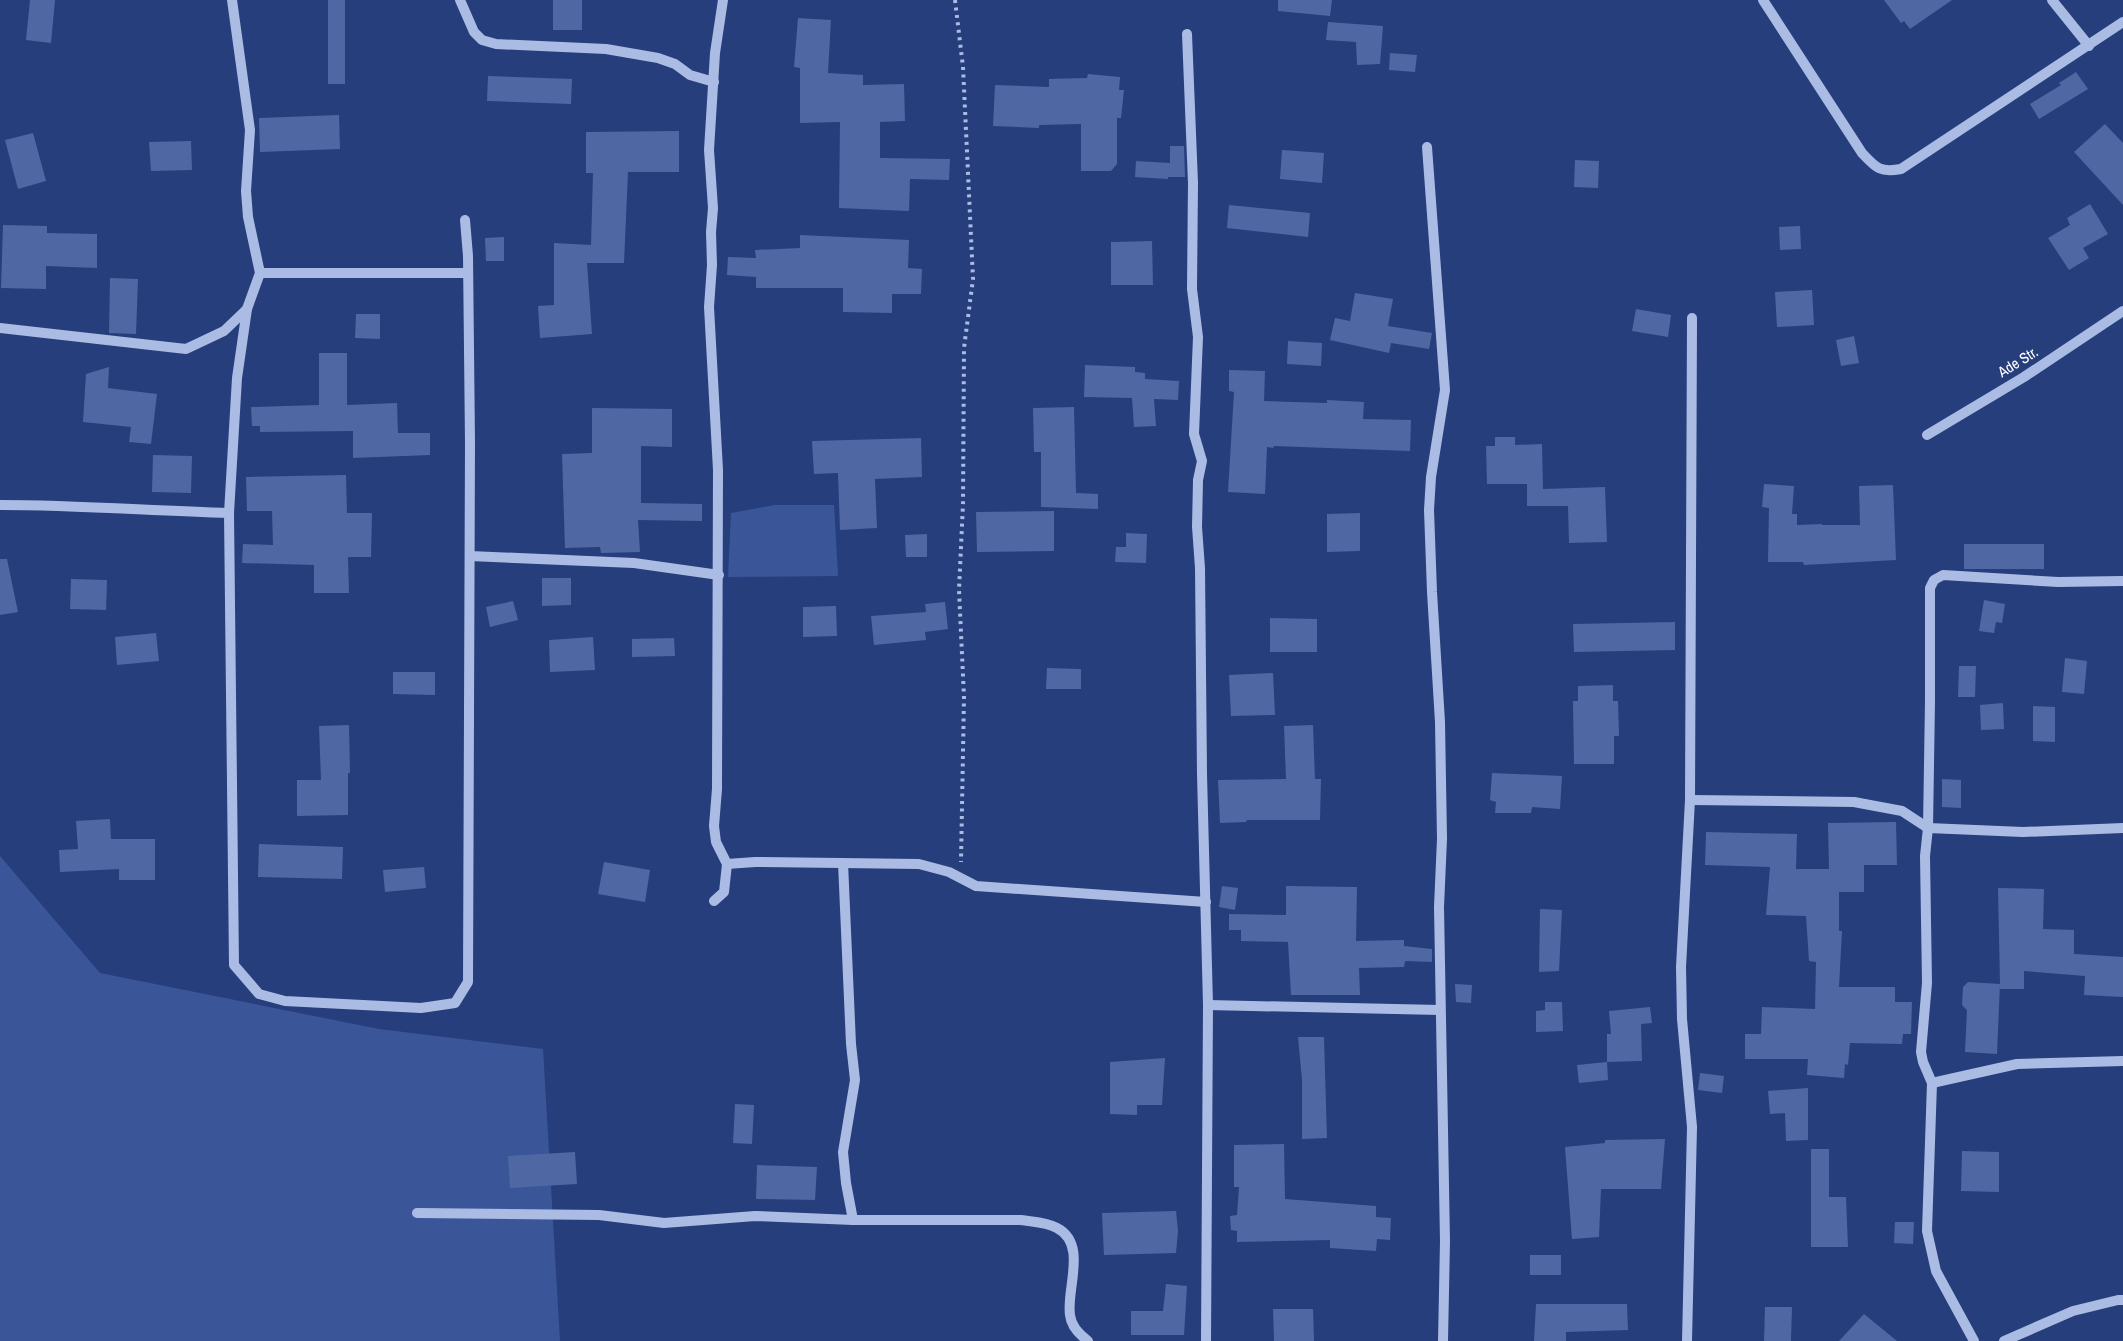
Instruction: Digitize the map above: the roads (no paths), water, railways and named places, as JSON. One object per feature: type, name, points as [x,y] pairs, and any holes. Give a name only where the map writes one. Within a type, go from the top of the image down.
[{"type":"street","points":[[232,0],[250,130],[246,191],[248,217],[260,273],[247,309],[237,378],[230,513],[234,965],[259,994],[285,1001],[422,1008],[455,1002],[468,982],[470,556],[468,273],[465,220]]},
{"type":"street","points":[[460,0],[474,32],[482,40],[496,44],[606,49],[658,58],[675,64],[690,75],[714,82]]},
{"type":"street","points":[[714,901],[724,892],[727,864],[716,842],[714,826],[717,789],[718,470],[709,307],[713,208],[710,150],[715,54],[723,0]]},
{"type":"street","points":[[1763,0],[1862,153],[1876,168],[1887,171],[1901,168],[2123,22]]},
{"type":"street","points":[[2052,0],[2089,45]]},
{"type":"street","points":[[1187,34],[1193,183],[1192,289],[1198,337],[1194,434],[1202,461],[1198,480],[1197,527],[1200,568],[1208,1005],[1206,1341]]},
{"type":"street","points":[[1427,147],[1445,390],[1431,477],[1429,510],[1440,722],[1440,1010],[1445,1241],[1443,1341]]},
{"type":"street","points":[[260,273],[468,273]]},
{"type":"street","points":[[0,328],[186,349],[224,331],[247,309]]},
{"type":"street","name":"Ade Str.","points":[[1927,435],[2024,377],[2123,311]]},
{"type":"street","points":[[1687,1341],[1692,1127],[1682,1019],[1681,967],[1690,801],[1692,318]]},
{"type":"street","points":[[0,505],[230,513]]},
{"type":"street","points":[[470,556],[634,563],[719,575]]},
{"type":"street","points":[[1974,1341],[1936,1271],[1927,1232],[1932,1083],[1921,1052],[1927,983],[1925,856],[1928,828],[1930,588],[1934,580],[1943,575],[2058,582],[2123,581]]},
{"type":"street","points":[[1690,801],[1854,802],[1902,811],[1928,828],[2023,832],[2123,828]]},
{"type":"street","points":[[727,864],[755,862],[919,864],[949,872],[976,886],[1206,902]]},
{"type":"street","points":[[843,863],[851,1044],[855,1080],[843,1152],[853,1220]]},
{"type":"street","points":[[1208,1005],[1440,1010]]},
{"type":"street","points":[[1932,1083],[2017,1064],[2123,1061]]},
{"type":"street","points":[[417,1213],[599,1215],[664,1223],[755,1216],[853,1220],[1021,1220],[1045,1223],[1059,1229],[1069,1237],[1074,1258],[1070,1316],[1079,1334],[1088,1341]]},
{"type":"street","points":[[2004,1341],[2073,1311],[2123,1300]]}]
